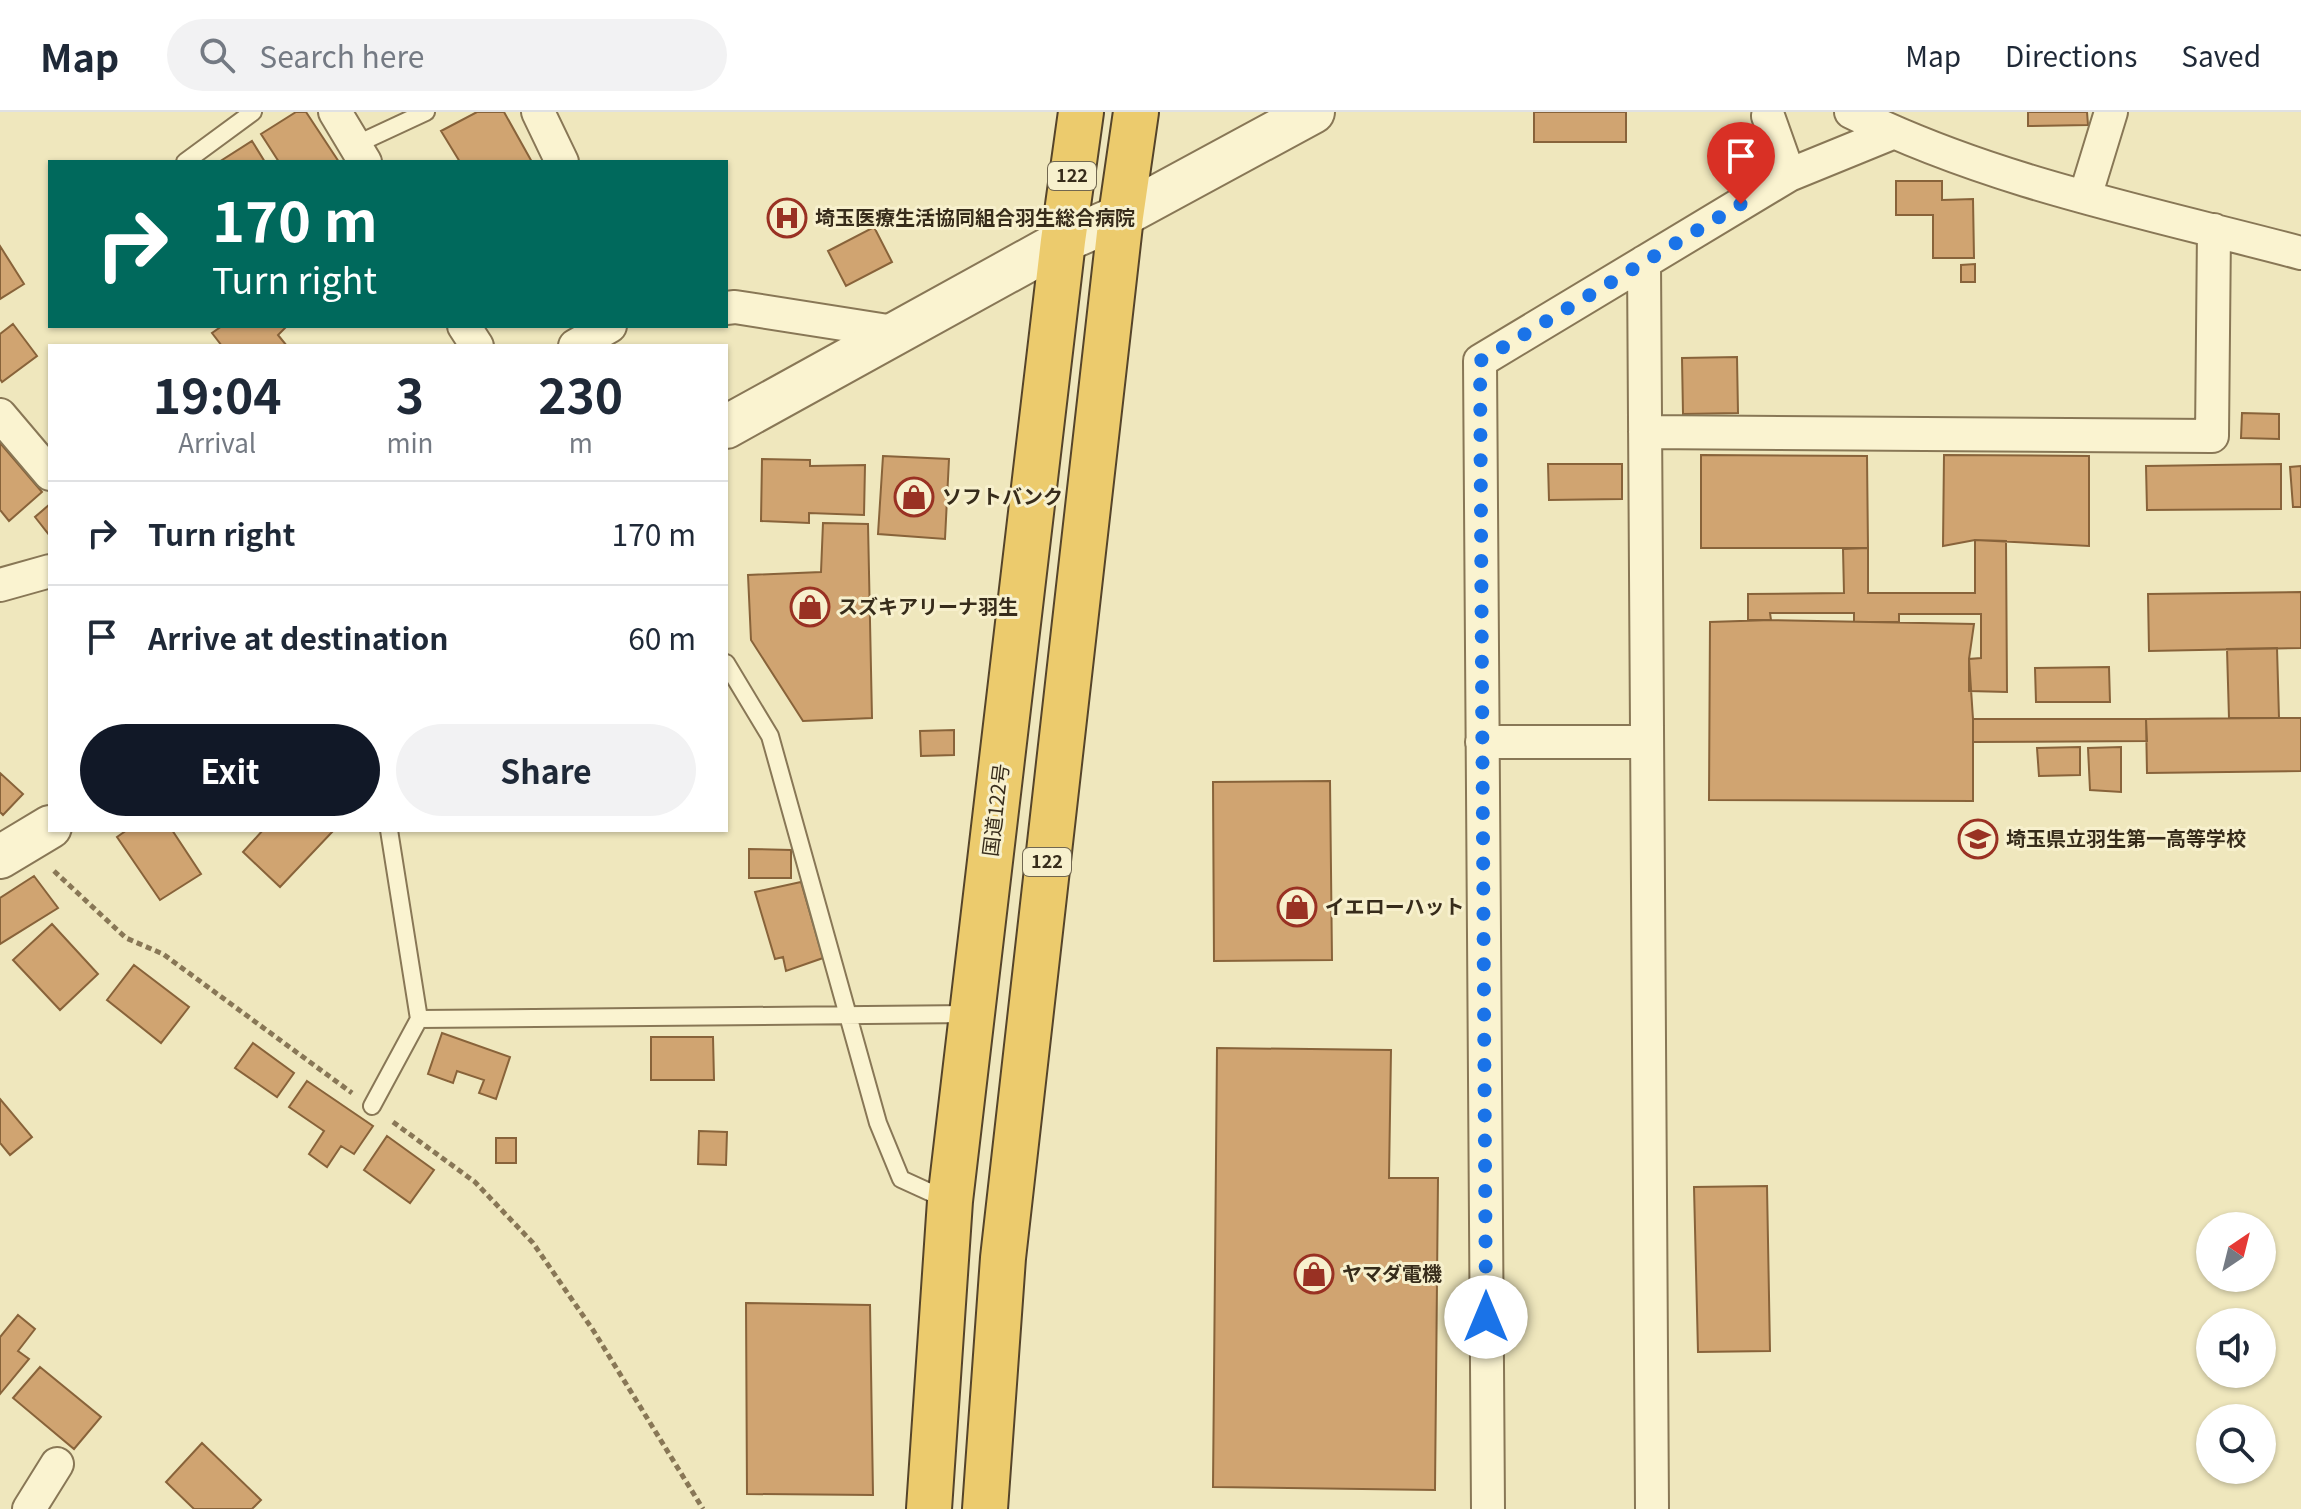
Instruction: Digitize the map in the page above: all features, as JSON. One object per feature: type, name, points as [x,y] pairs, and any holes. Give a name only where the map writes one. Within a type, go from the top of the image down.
[{"type":"highway","name":"国道122号","points":[[929,1509],[950,1201],[1063,241],[1081,112]]},
{"type":"highway","name":"122","points":[[985,1509],[1003,1258],[1121,216],[1136,112]]},
{"type":"street","points":[[335,112],[360,154]]},
{"type":"street","points":[[538,112],[561,160]]},
{"type":"street","points":[[728,426],[1063,241],[1121,216],[1313,112]]},
{"type":"street","points":[[1851,112],[1892,133],[2033,183],[2301,253]]},
{"type":"street","points":[[2085,197],[2111,112]]},
{"type":"street","points":[[1768,116],[1789,175]]},
{"type":"street","points":[[1488,1509],[1480,361],[1789,175],[1892,133]]},
{"type":"street","points":[[1645,432],[2212,436],[2214,230]]},
{"type":"street","points":[[1644,262],[1652,1509]]},
{"type":"street","points":[[728,308],[894,332]]},
{"type":"street","points":[[578,344],[606,328]]},
{"type":"street","points":[[0,415],[48,472]]},
{"type":"street","points":[[0,585],[48,572]]},
{"type":"street","points":[[1482,742],[1647,742]]},
{"type":"street","points":[[29,1509],[57,1464]]},
{"type":"lane","points":[[188,160],[253,112]]},
{"type":"lane","points":[[360,154],[426,112]]},
{"type":"lane","points":[[728,666],[770,736],[878,1123],[901,1179],[950,1201]]},
{"type":"lane","points":[[372,1106],[419,1019],[389,832]]},
{"type":"lane","points":[[419,1019],[972,1014]]},
{"type":"path","points":[[25,842],[126,938],[163,954],[475,1182],[533,1243],[593,1330],[703,1509]]},
{"type":"building","points":[[296,112],[306,112],[338,160],[278,160],[261,134]]},
{"type":"building","points":[[477,112],[504,112],[531,160],[459,160],[441,131]]},
{"type":"building","points":[[1534,112],[1626,112],[1626,142],[1534,142]]},
{"type":"building","points":[[2028,112],[2087,112],[2088,125],[2028,126]]},
{"type":"building","points":[[252,141],[264,160],[222,160]]},
{"type":"building","points":[[1896,181],[1942,181],[1942,200],[1973,199],[1974,258],[1933,258],[1933,215],[1896,215]]},
{"type":"building","points":[[874,227],[892,262],[846,286],[828,251]]},
{"type":"building","points":[[0,246],[24,284],[0,299]]},
{"type":"building","points":[[1975,264],[1975,282],[1961,282],[1961,265]]},
{"type":"building","points":[[13,324],[37,356],[2,382],[0,334]]},
{"type":"building","points":[[219,328],[285,328],[278,335],[285,344],[220,344],[212,333]]},
{"type":"building","points":[[1737,357],[1738,413],[1683,414],[1682,358]]},
{"type":"building","points":[[2242,413],[2279,414],[2279,439],[2241,438]]},
{"type":"building","points":[[0,443],[42,492],[9,521],[0,510]]},
{"type":"building","points":[[1701,455],[1867,456],[1868,548],[1701,548]]},
{"type":"building","points":[[1944,455],[2089,456],[2089,546],[1975,540],[1943,546]]},
{"type":"building","name":"ソフトバンク","points":[[883,456],[949,459],[945,539],[878,534]]},
{"type":"building","points":[[762,459],[810,460],[810,466],[865,465],[864,515],[809,513],[809,523],[761,521]]},
{"type":"building","points":[[1548,464],[1622,464],[1622,499],[1549,500]]},
{"type":"building","points":[[2281,464],[2281,509],[2147,510],[2146,466]]},
{"type":"building","points":[[2301,466],[2301,507],[2293,507],[2290,467]]},
{"type":"building","points":[[48,506],[48,533],[35,517]]},
{"type":"building","name":"スズキアリーナ羽生","points":[[823,523],[868,524],[872,718],[803,721],[751,640],[748,575],[821,572]]},
{"type":"building","points":[[1975,540],[2006,541],[2007,692],[1969,691],[1969,659],[1981,658],[1981,614],[1899,614],[1899,622],[1854,622],[1854,613],[1770,613],[1771,620],[1748,620],[1748,594],[1844,593],[1843,549],[1868,548],[1868,593],[1975,593]]},
{"type":"building","points":[[2301,592],[2301,648],[2149,651],[2148,594]]},
{"type":"building","points":[[1771,620],[1974,624],[1969,659],[1973,801],[1709,800],[1710,622]]},
{"type":"building","points":[[2277,648],[2279,718],[2229,718],[2227,649]]},
{"type":"building","points":[[2109,667],[2110,702],[2036,702],[2035,668]]},
{"type":"building","points":[[2301,718],[2301,771],[2147,773],[2146,719]]},
{"type":"building","points":[[1973,719],[2146,719],[2147,741],[1973,742]]},
{"type":"building","points":[[954,730],[954,755],[921,756],[920,731]]},
{"type":"building","points":[[2080,747],[2080,775],[2039,776],[2037,748]]},
{"type":"building","points":[[2121,747],[2121,792],[2090,790],[2088,748]]},
{"type":"building","points":[[0,773],[23,794],[3,815],[0,812]]},
{"type":"building","points":[[1330,781],[1332,960],[1214,961],[1213,782]]},
{"type":"building","points":[[124,832],[173,832],[201,874],[160,900],[117,837]]},
{"type":"building","points":[[261,832],[332,832],[280,887],[243,852]]},
{"type":"building","points":[[749,849],[791,850],[791,878],[749,878]]},
{"type":"building","points":[[34,876],[58,908],[0,944],[0,898]]},
{"type":"building","points":[[801,882],[823,958],[786,971],[783,957],[775,959],[755,892]]},
{"type":"building","points":[[52,924],[98,974],[60,1010],[13,960]]},
{"type":"building","points":[[134,965],[189,1007],[161,1043],[107,1000]]},
{"type":"building","points":[[442,1033],[510,1057],[496,1099],[479,1093],[484,1080],[457,1071],[453,1083],[428,1074]]},
{"type":"building","points":[[651,1037],[713,1037],[714,1080],[651,1080]]},
{"type":"building","points":[[253,1043],[294,1073],[277,1097],[235,1068]]},
{"type":"building","points":[[1217,1048],[1391,1050],[1389,1178],[1438,1178],[1435,1490],[1213,1487]]},
{"type":"building","points":[[307,1081],[373,1126],[354,1154],[341,1146],[327,1167],[309,1154],[324,1131],[289,1107]]},
{"type":"building","points":[[0,1099],[32,1137],[10,1155],[0,1143]]},
{"type":"building","points":[[699,1131],[727,1132],[726,1165],[698,1164]]},
{"type":"building","points":[[387,1136],[434,1170],[410,1203],[364,1170]]},
{"type":"building","points":[[496,1138],[516,1138],[516,1163],[496,1163]]},
{"type":"building","points":[[1767,1186],[1770,1351],[1698,1352],[1694,1187]]},
{"type":"building","points":[[746,1303],[870,1305],[873,1495],[747,1494]]},
{"type":"building","points":[[18,1315],[35,1329],[18,1351],[29,1359],[0,1394],[0,1337]]},
{"type":"building","points":[[40,1367],[101,1417],[74,1449],[13,1398]]},
{"type":"building","points":[[202,1443],[261,1500],[252,1509],[194,1509],[166,1482]]},
{"type":"place","name":"埼玉医療生活協同組合羽生総合病院","points":[[787,218]]},
{"type":"place","name":"ソフトバンク","points":[[914,497]]},
{"type":"place","name":"スズキアリーナ羽生","points":[[810,607]]},
{"type":"place","name":"埼玉県立羽生第一高等学校","points":[[1978,839]]},
{"type":"place","name":"イエローハット","points":[[1297,907]]},
{"type":"place","name":"ヤマダ電機","points":[[1314,1274]]},
{"type":"route","points":[[1486,1317],[1480,361],[1741,204]]}]
